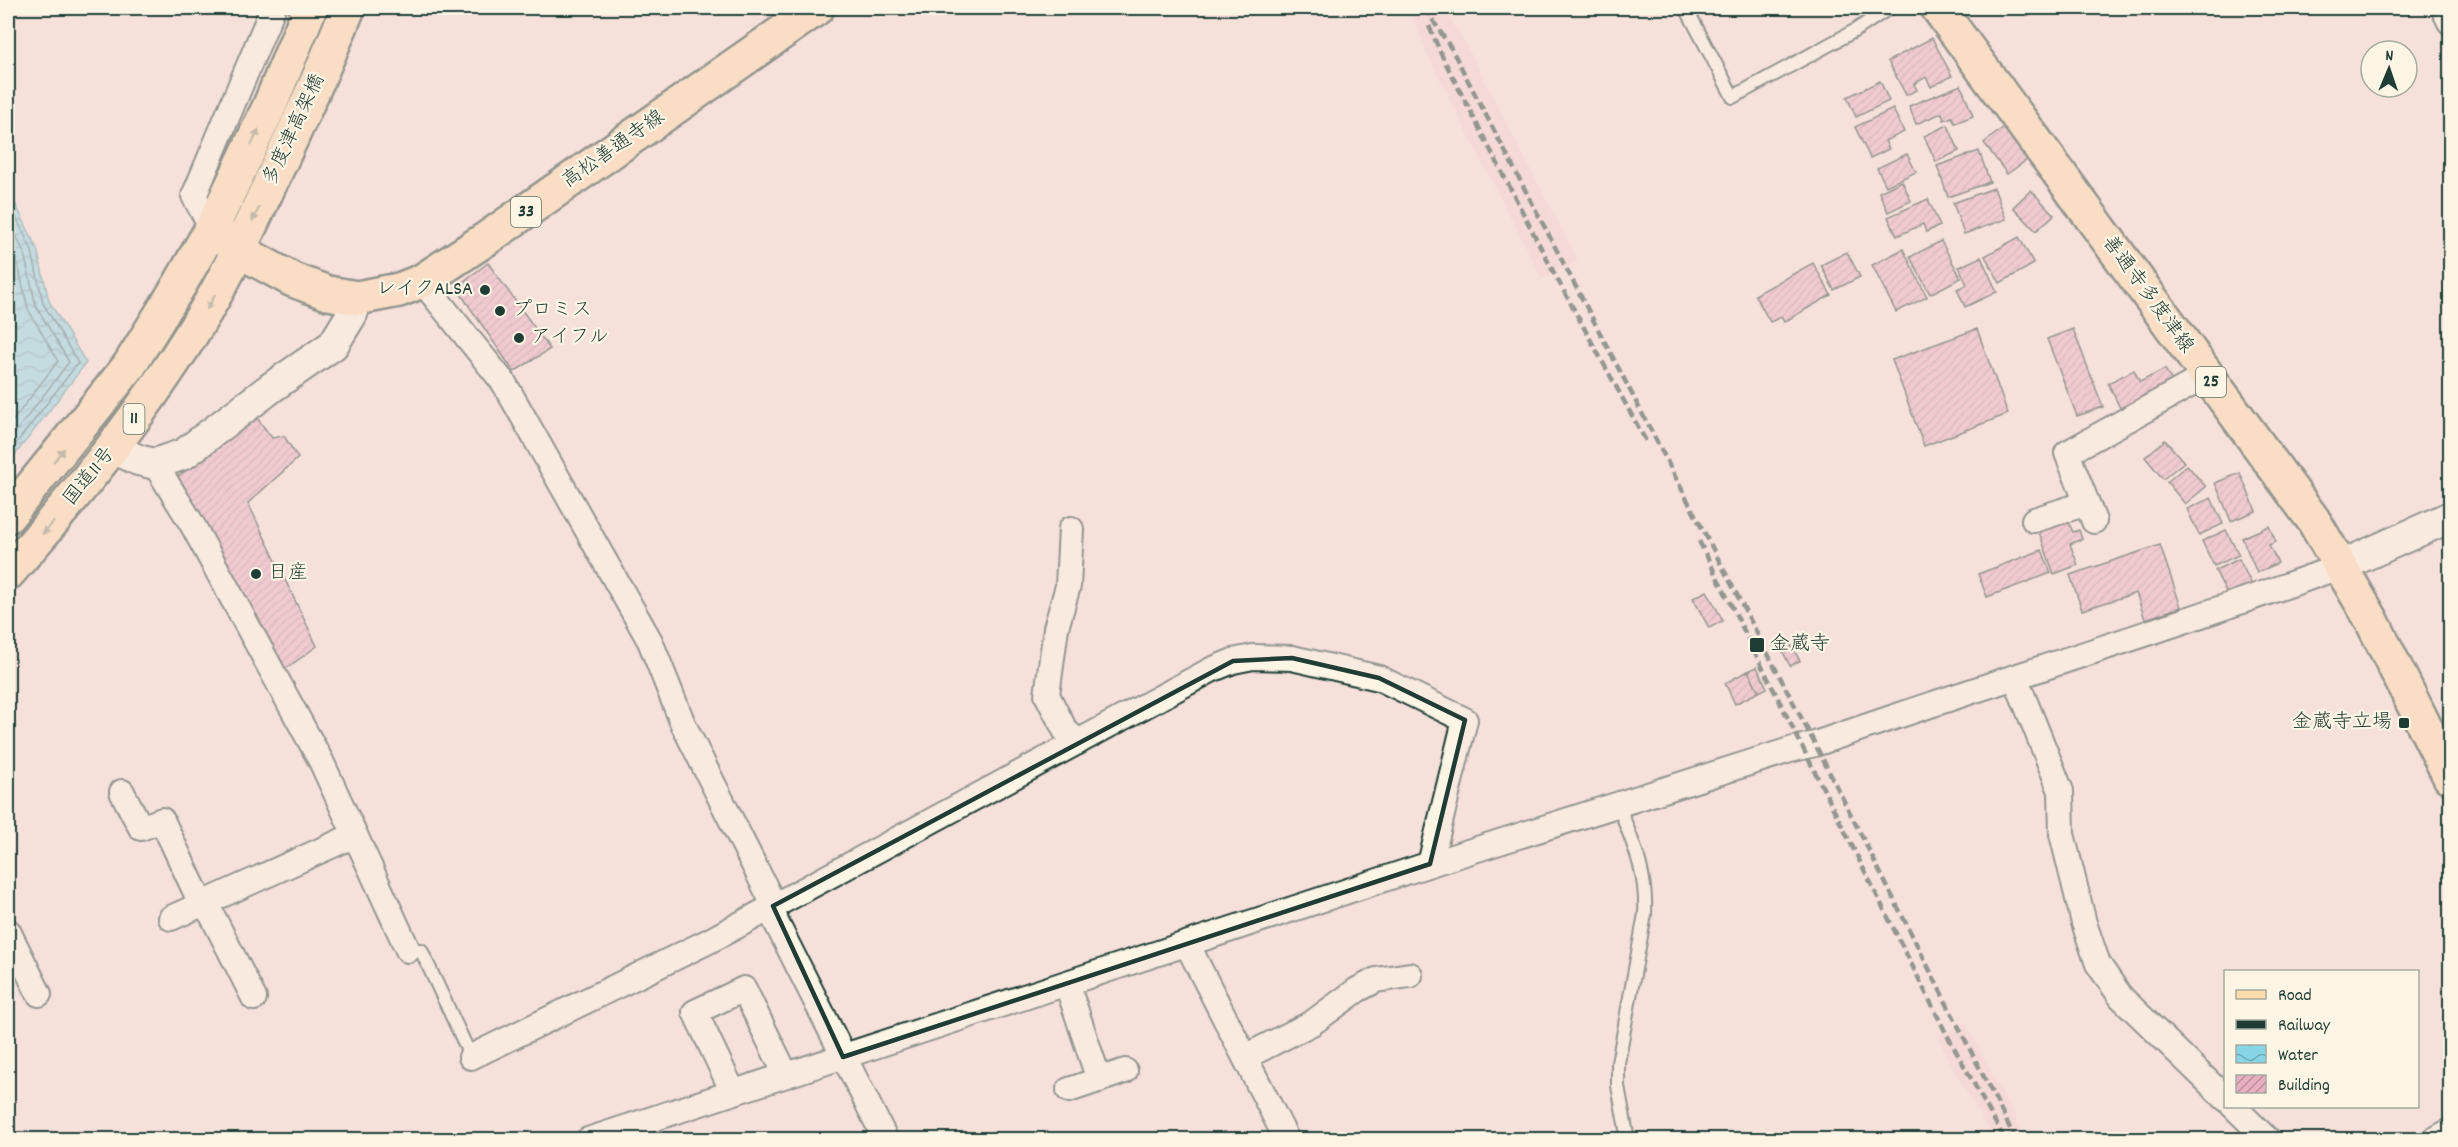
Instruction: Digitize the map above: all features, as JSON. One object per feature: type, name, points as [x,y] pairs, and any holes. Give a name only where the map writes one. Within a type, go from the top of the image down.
[{"type":"main road","points":[[270,105],[295,8]]},
{"type":"main road","name":"多度津高架橋","points":[[212,228],[270,105],[310,8]]},
{"type":"main road","name":"多度津高架橋","points":[[238,250],[323,72],[348,8]]},
{"type":"main road","points":[[323,72],[357,8]]},
{"type":"main road","name":"高松善通寺線","points":[[212,228],[238,250],[293,280],[328,293],[357,297],[399,290],[422,281],[496,232],[817,8]]},
{"type":"main road","name":"善通寺多度津線","points":[[1938,8],[2314,521],[2376,629],[2451,777]]},
{"type":"main road","name":"国道11号","points":[[8,516],[129,366],[212,228]]},
{"type":"main road","name":"国道11号","points":[[8,573],[61,513],[113,448],[193,331],[238,250]]},
{"type":"street","points":[[212,228],[194,196],[273,8]]},
{"type":"street","points":[[2443,8],[2451,22]]},
{"type":"street","points":[[422,281],[504,383],[650,641],[683,724],[771,899],[776,922],[886,1140]]},
{"type":"street","points":[[113,448],[138,460],[155,464],[184,454],[272,387],[333,345],[352,314],[357,297]]},
{"type":"street","points":[[2034,520],[2091,512],[2067,453],[2103,424],[2206,376]]},
{"type":"street","points":[[155,464],[192,524],[321,761],[408,950]]},
{"type":"street","points":[[588,1140],[1430,864],[1815,744],[2015,676],[2116,645],[2207,608],[2341,566],[2451,517]]},
{"type":"street","points":[[1071,529],[1068,586],[1056,628],[1047,695],[1065,730],[1078,742]]},
{"type":"street","points":[[471,1057],[710,941],[1211,670],[1233,661],[1262,657],[1292,658],[1379,678],[1465,720],[1430,864]]},
{"type":"street","points":[[2015,676],[2061,791],[2062,834],[2084,923],[2098,963],[2121,998],[2224,1097]]},
{"type":"street","points":[[123,792],[141,828],[162,820],[197,895],[212,915],[254,998]]},
{"type":"street","points":[[171,918],[355,835]]},
{"type":"street","points":[[8,931],[14,960],[39,994]]},
{"type":"street","points":[[1187,944],[1287,1140]]},
{"type":"street","points":[[1245,1057],[1312,1023],[1357,990],[1376,980],[1410,975]]},
{"type":"street","points":[[1067,984],[1099,1080]]},
{"type":"street","points":[[733,1092],[695,1012],[744,988],[786,1075]]},
{"type":"street","points":[[1069,1090],[1125,1071]]},
{"type":"street","points":[[2235,1108],[2268,1140]]},
{"type":"street","points":[[2434,1140],[2451,1131]]},
{"type":"lane","points":[[1686,8],[1733,97],[1856,30],[1889,8]]},
{"type":"lane","points":[[1618,804],[1643,869],[1646,890],[1645,914],[1618,1063],[1618,1086],[1628,1140]]},
{"type":"lane","points":[[408,950],[421,950],[471,1057]]},
{"type":"highlighted area","points":[[1292,658],[1379,678],[1465,720],[1430,864],[843,1057],[773,906],[1233,661]]},
{"type":"shaded area","points":[[1409,8],[1443,8],[1465,43],[1578,261],[1542,279],[1430,60]]},
{"type":"shaded area","points":[[1966,1023],[2026,1139],[1994,1139],[1953,1069],[1938,1037]]},
{"type":"water","points":[[8,188],[37,249],[49,301],[86,363],[8,464]]},
{"type":"building","points":[[1932,38],[1952,76],[1931,87],[1926,77],[1914,84],[1917,90],[1906,95],[1888,61]]},
{"type":"building","points":[[1880,81],[1889,101],[1856,117],[1847,97]]},
{"type":"building","points":[[1961,85],[1973,116],[1955,123],[1952,117],[1944,120],[1942,113],[1916,124],[1909,106]]},
{"type":"building","points":[[1893,109],[1904,132],[1885,141],[1889,149],[1870,158],[1855,127]]},
{"type":"building","points":[[1948,125],[1959,151],[1936,162],[1924,136]]},
{"type":"building","points":[[2004,127],[2028,159],[2007,174],[1984,143]]},
{"type":"building","points":[[1979,151],[1990,182],[1948,197],[1937,166]]},
{"type":"building","points":[[1907,154],[1916,172],[1886,186],[1877,168]]},
{"type":"building","points":[[1902,181],[1911,201],[1888,212],[1879,192]]},
{"type":"building","points":[[1994,188],[2006,219],[1964,234],[1953,203]]},
{"type":"building","points":[[2031,190],[2054,215],[2036,231],[2013,207]]},
{"type":"building","points":[[1928,199],[1940,226],[1926,232],[1923,224],[1897,236],[1888,217]]},
{"type":"building","points":[[2019,237],[2034,264],[2000,283],[1985,256]]},
{"type":"building","points":[[1941,241],[1961,278],[1930,294],[1910,257]]},
{"type":"building","points":[[1903,249],[1927,297],[1896,312],[1872,265]]},
{"type":"building","points":[[1847,252],[1860,277],[1834,290],[1821,265]]},
{"type":"building","points":[[1981,257],[1997,292],[1965,307],[1957,289],[1967,285],[1959,267]]},
{"type":"building","points":[[488,263],[550,349],[514,372],[456,287]]},
{"type":"building","points":[[1813,263],[1831,295],[1784,322],[1781,317],[1770,322],[1755,295]]},
{"type":"building","points":[[1977,329],[2008,414],[1924,446],[1892,360]]},
{"type":"building","points":[[2073,329],[2103,407],[2077,416],[2047,339]]},
{"type":"building","points":[[2165,369],[2173,383],[2121,410],[2108,383],[2134,370],[2140,382]]},
{"type":"building","name":"日産","points":[[257,418],[272,438],[284,436],[298,458],[248,503],[317,646],[283,671],[177,477]]},
{"type":"building","points":[[2165,440],[2184,462],[2163,479],[2145,457]]},
{"type":"building","points":[[2187,465],[2206,487],[2185,504],[2167,482]]},
{"type":"building","points":[[2240,473],[2256,511],[2231,521],[2215,483]]},
{"type":"building","points":[[2211,498],[2223,524],[2199,535],[2187,509]]},
{"type":"building","points":[[2068,521],[2073,532],[2079,530],[2082,539],[2070,544],[2078,565],[2054,574],[2039,532]]},
{"type":"building","points":[[2269,526],[2276,542],[2269,545],[2278,563],[2257,573],[2242,538]]},
{"type":"building","points":[[2226,530],[2239,555],[2214,566],[2202,541]]},
{"type":"building","points":[[2160,545],[2181,607],[2145,619],[2136,593],[2082,610],[2070,575]]},
{"type":"building","points":[[2042,550],[2051,573],[1987,597],[1978,574]]},
{"type":"building","points":[[2239,559],[2252,585],[2228,596],[2215,570]]},
{"type":"building","points":[[1707,591],[1723,621],[1709,628],[1693,598]]},
{"type":"building","points":[[1789,642],[1800,661],[1790,666],[1780,646]]},
{"type":"building","points":[[1757,667],[1767,688],[1759,692],[1748,671]]},
{"type":"building","points":[[1748,671],[1759,692],[1735,704],[1725,683]]},
{"type":"railway","points":[[1425,8],[1452,50],[1815,744],[2016,1140]]},
{"type":"railway","points":[[1429,26],[1442,56],[1554,273],[1647,443]]},
{"type":"railway","points":[[1699,541],[1946,1033],[2005,1140]]},
{"type":"place","name":"レイクALSA","points":[[485,290]]},
{"type":"place","name":"プロミス","points":[[500,311]]},
{"type":"place","name":"アイフル","points":[[519,338]]},
{"type":"place","name":"日産","points":[[256,574]]},
{"type":"place","name":"金蔵寺","points":[[1757,645]]},
{"type":"place","name":"金蔵寺立場","points":[[2404,723]]}]
